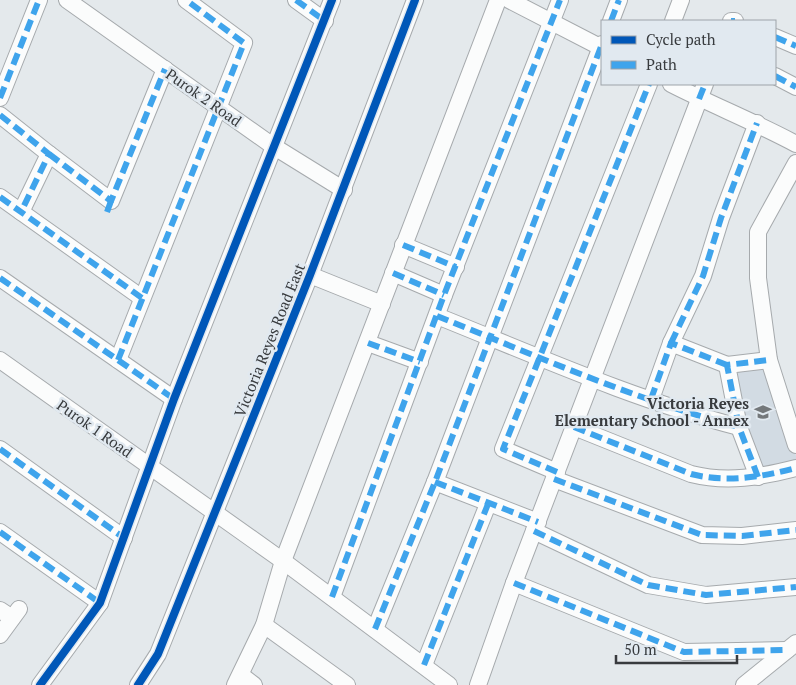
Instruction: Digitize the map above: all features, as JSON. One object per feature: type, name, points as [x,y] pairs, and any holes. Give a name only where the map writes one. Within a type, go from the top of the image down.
[{"type":"street","points":[[0,98],[39,0]]},
{"type":"street","name":"Purok 2 Road","points":[[68,0],[273,146],[344,190]]},
{"type":"street","points":[[118,360],[244,43],[186,0]]},
{"type":"street","points":[[296,0],[325,20]]},
{"type":"street","points":[[40,685],[100,603],[174,398],[332,0]]},
{"type":"street","name":"Victoria Reyes Road East","points":[[138,685],[158,654],[216,512],[344,190],[415,0]]},
{"type":"street","points":[[244,682],[264,625],[283,561],[498,0]]},
{"type":"street","points":[[509,0],[601,46]]},
{"type":"street","points":[[332,597],[444,295],[560,0]]},
{"type":"street","points":[[611,20],[619,0]]},
{"type":"street","points":[[673,20],[681,0]]},
{"type":"street","points":[[776,37],[796,46]]},
{"type":"street","points":[[375,629],[435,482],[601,49]]},
{"type":"street","points":[[0,115],[109,206],[164,69]]},
{"type":"street","points":[[776,76],[796,86]]},
{"type":"street","points":[[648,85],[541,358],[503,449],[555,476],[702,535],[742,536],[796,530]]},
{"type":"street","points":[[675,85],[702,91],[796,144]]},
{"type":"street","points":[[478,685],[514,583],[702,91]]},
{"type":"street","points":[[651,400],[671,343],[703,276],[721,218],[757,123]]},
{"type":"street","points":[[21,212],[49,154]]},
{"type":"street","points":[[796,163],[758,232],[758,278],[770,360],[796,445]]},
{"type":"street","points":[[0,197],[142,298]]},
{"type":"street","points":[[403,245],[456,266]]},
{"type":"street","points":[[393,273],[444,295]]},
{"type":"street","points":[[310,275],[382,304]]},
{"type":"street","points":[[0,278],[174,398]]},
{"type":"street","points":[[437,316],[592,379],[651,400],[739,427]]},
{"type":"street","points":[[368,343],[420,362]]},
{"type":"street","points":[[671,343],[727,365],[770,360]]},
{"type":"street","name":"Purok 1 Road","points":[[0,360],[216,512],[449,685]]},
{"type":"street","points":[[727,365],[739,427],[758,476]]},
{"type":"street","points":[[574,427],[691,474],[710,479],[758,476],[796,468]]},
{"type":"street","points":[[0,449],[124,538]]},
{"type":"street","points":[[435,482],[536,526],[648,585],[706,595],[796,587]]},
{"type":"street","points":[[424,665],[488,504]]},
{"type":"street","points":[[0,532],[100,603]]},
{"type":"street","points":[[514,583],[684,652],[791,646]]},
{"type":"street","points":[[0,635],[10,612]]},
{"type":"street","points":[[264,625],[347,685]]},
{"type":"street","points":[[744,685],[791,646]]},
{"type":"shaded area","name":"Victoria Reyes Elementary School - Annex","points":[[768,362],[796,456],[796,467],[760,475],[731,369]]},
{"type":"marked path","points":[[0,98],[39,0]]},
{"type":"marked path","points":[[118,360],[244,43],[186,0]]},
{"type":"marked path","points":[[296,0],[325,21]]},
{"type":"marked path","points":[[332,597],[444,295],[560,0]]},
{"type":"marked path","points":[[611,20],[619,0]]},
{"type":"marked path","points":[[776,37],[796,46]]},
{"type":"marked path","points":[[375,629],[435,482],[601,47]]},
{"type":"marked path","points":[[49,154],[111,201],[165,69]]},
{"type":"marked path","points":[[776,77],[796,87]]},
{"type":"marked path","points":[[557,472],[503,449],[649,85]]},
{"type":"marked path","points":[[699,99],[705,85]]},
{"type":"marked path","points":[[0,115],[49,154],[21,212]]},
{"type":"marked path","points":[[671,343],[703,276],[721,218],[757,123]]},
{"type":"marked path","points":[[0,197],[142,298]]},
{"type":"marked path","points":[[107,212],[111,201]]},
{"type":"marked path","points":[[403,245],[456,267]]},
{"type":"marked path","points":[[393,273],[444,295]]},
{"type":"marked path","points":[[0,278],[174,399]]},
{"type":"marked path","points":[[437,316],[624,391],[739,427]]},
{"type":"marked path","points":[[368,343],[420,362]]},
{"type":"marked path","points":[[651,399],[671,343],[727,365]]},
{"type":"marked path","points":[[758,477],[739,427],[727,365],[769,360]]},
{"type":"marked path","points":[[574,427],[691,474],[704,477],[744,478],[796,468]]},
{"type":"marked path","points":[[0,449],[124,538]]},
{"type":"marked path","points":[[554,479],[702,535],[742,536],[796,530]]},
{"type":"marked path","points":[[435,482],[538,522]]},
{"type":"marked path","points":[[424,665],[488,504]]},
{"type":"marked path","points":[[534,531],[648,585],[706,595],[796,587]]},
{"type":"marked path","points":[[0,532],[100,603]]},
{"type":"marked path","points":[[514,583],[684,652],[787,650]]},
{"type":"cycle path","points":[[40,685],[100,603],[174,399],[332,0]]},
{"type":"cycle path","points":[[138,685],[158,654],[310,275],[415,0]]},
{"type":"place","name":"Victoria Reyes Elementary School - Annex","points":[[763,412]]}]
